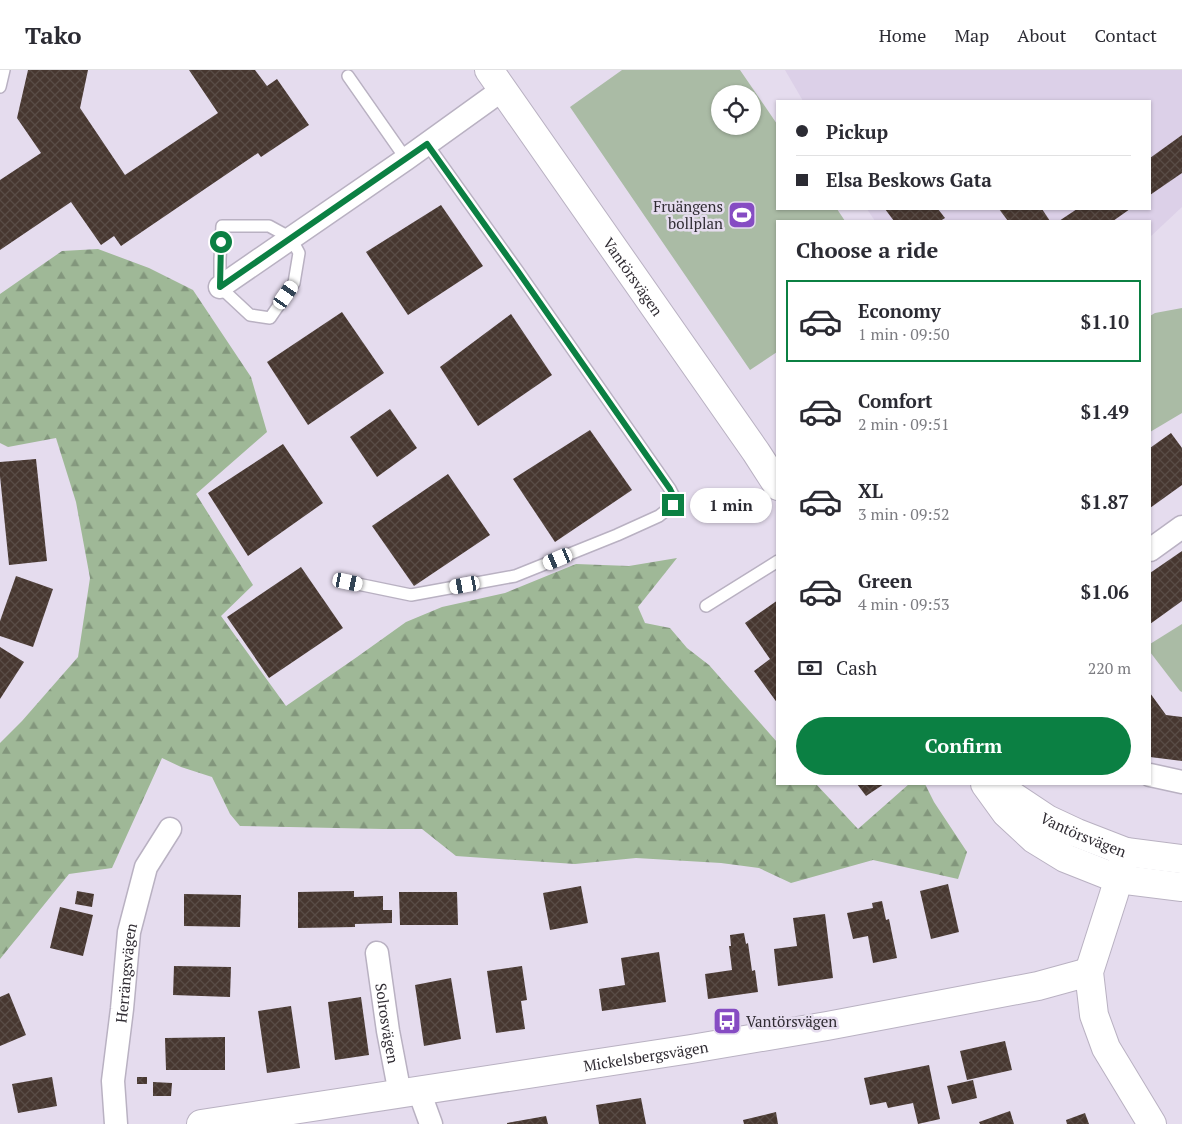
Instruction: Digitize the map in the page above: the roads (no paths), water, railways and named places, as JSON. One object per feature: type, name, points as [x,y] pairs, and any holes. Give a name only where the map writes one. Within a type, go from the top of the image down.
[{"type":"street","points":[[220,287],[427,144],[496,80]]},
{"type":"street","name":"Vantörsvägen","points":[[496,80],[776,483]]},
{"type":"street","points":[[1151,549],[1182,527]]},
{"type":"street","points":[[1151,775],[1182,782]]},
{"type":"street","name":"Vantörsvägen","points":[[986,785],[1006,813],[1034,838],[1065,858],[1118,879]]},
{"type":"street","name":"Vantörsvägen","points":[[996,785],[1047,819],[1126,852],[1089,972],[1094,1015],[1106,1048],[1152,1124]]},
{"type":"street","name":"Herrängsvägen","points":[[116,1124],[114,1080],[128,932],[146,867],[170,829]]},
{"type":"street","points":[[1126,852],[1182,859]]},
{"type":"street","points":[[1118,879],[1182,887]]},
{"type":"street","name":"Solrosvägen","points":[[377,953],[388,1031],[410,1092],[431,1124]]},
{"type":"street","name":"Mickelsbergsvägen","points":[[200,1124],[238,1121],[410,1092],[690,1049],[1038,986],[1089,972]]},
{"type":"lane","points":[[0,87],[4,70]]},
{"type":"lane","points":[[348,76],[406,159]]},
{"type":"lane","points":[[348,582],[411,595],[515,576],[659,516],[673,505],[675,499],[670,489],[427,144]]},
{"type":"lane","points":[[222,226],[269,226],[291,238],[299,253],[294,283],[270,318],[250,316],[220,287],[222,226]]},
{"type":"lane","points":[[706,606],[776,562]]},
{"type":"place","name":"Fruängens bollplan","points":[[742,215]]},
{"type":"place","name":"Vantörsvägen","points":[[727,1021]]}]
